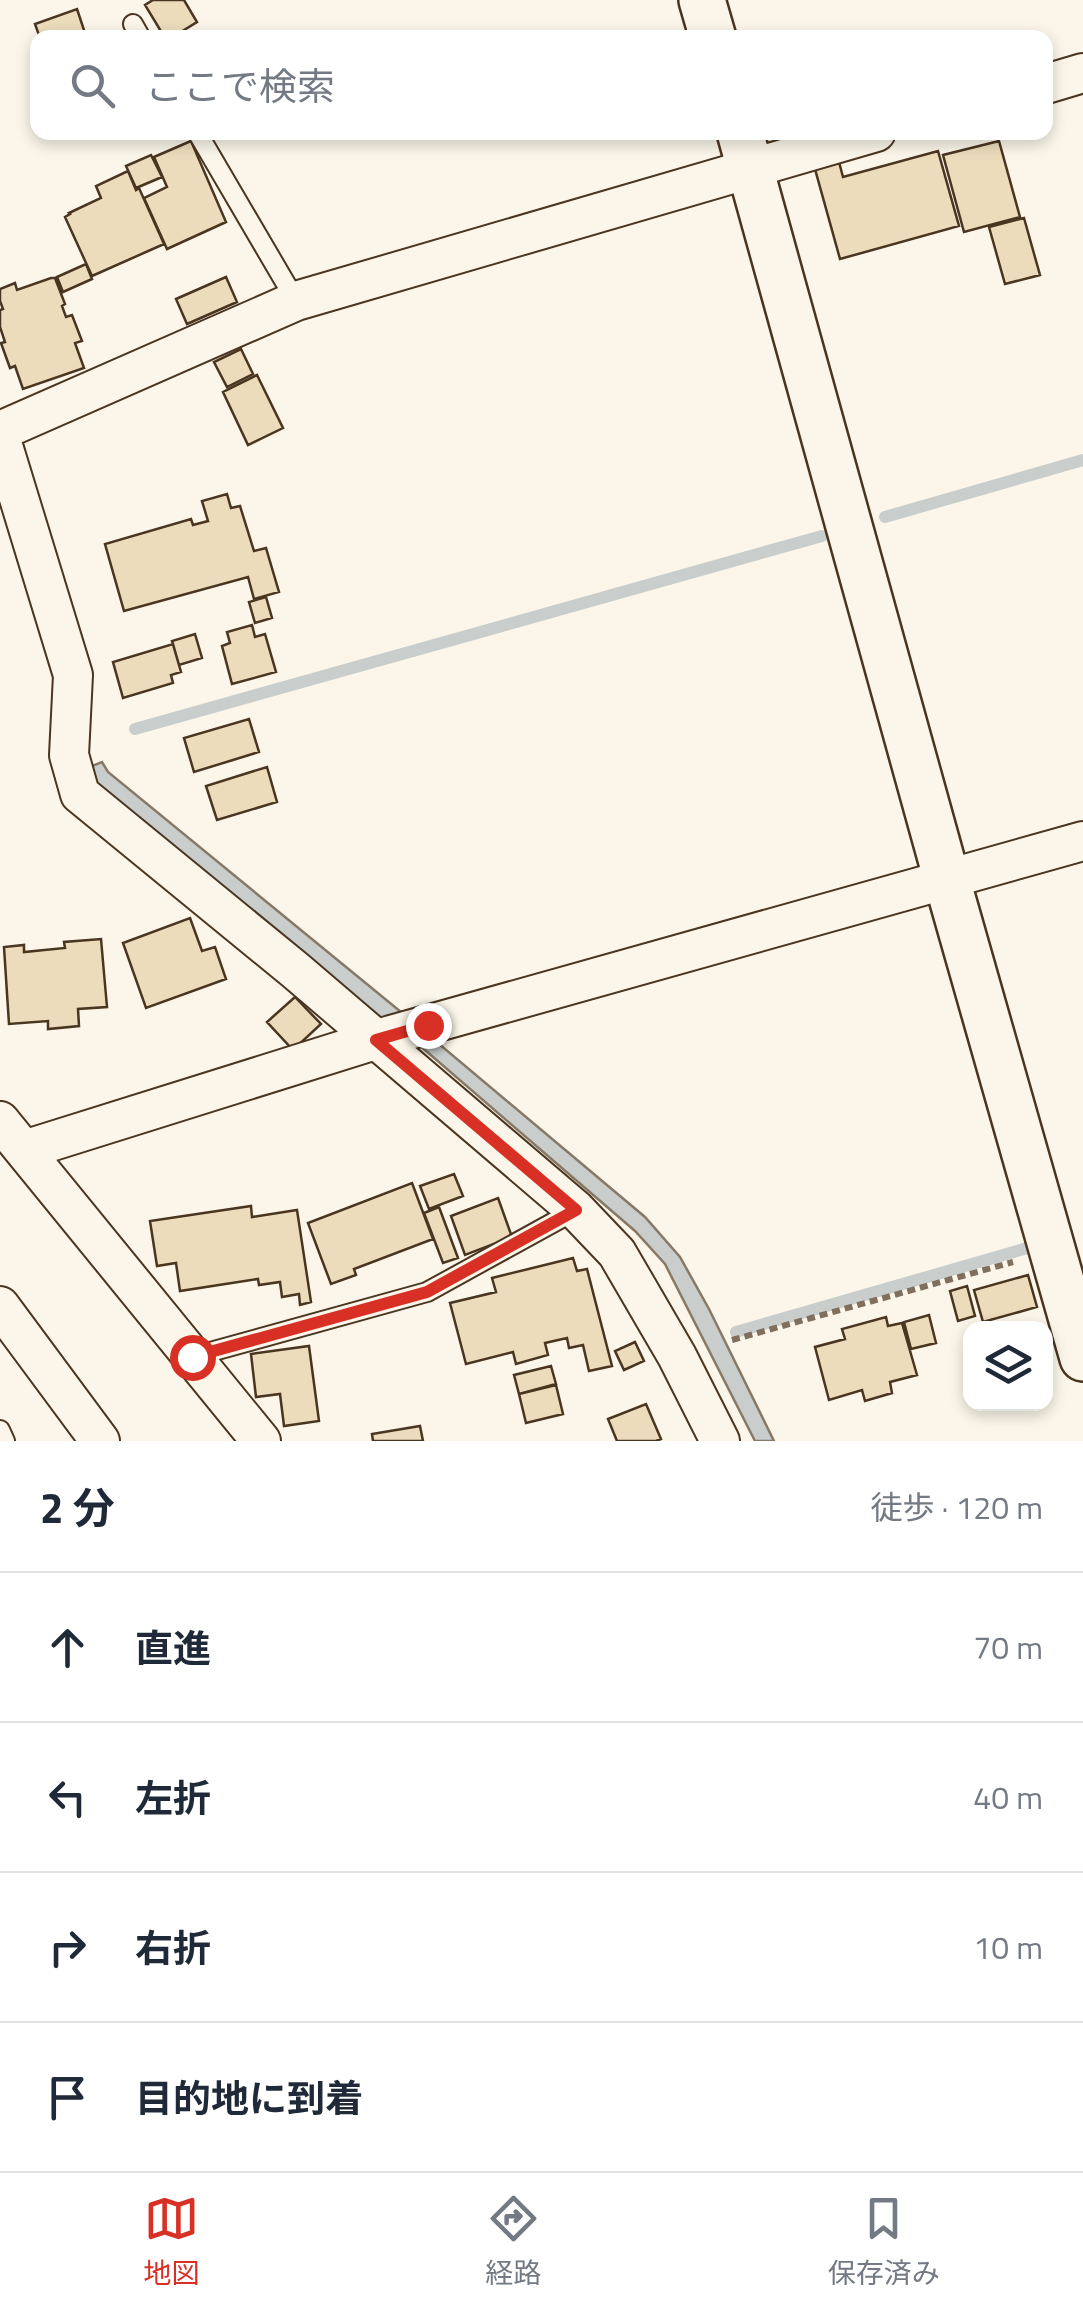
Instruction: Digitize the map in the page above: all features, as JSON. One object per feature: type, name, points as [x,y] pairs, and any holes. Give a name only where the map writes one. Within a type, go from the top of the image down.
[{"type":"street","points":[[702,0],[711,30]]},
{"type":"street","points":[[1053,82],[1083,73]]},
{"type":"street","points":[[720,1441],[677,1356],[617,1253],[576,1210],[384,1038],[80,794],[69,755],[73,674],[0,434],[296,301],[746,150],[818,140]]},
{"type":"street","points":[[746,150],[1083,1358]]},
{"type":"street","points":[[24,1150],[428,1025],[1083,842]]},
{"type":"street","points":[[0,1120],[261,1441]]},
{"type":"street","points":[[0,1306],[100,1441]]},
{"type":"lane","points":[[202,140],[296,301]]},
{"type":"lane","points":[[192,1357],[427,1292],[576,1210]]},
{"type":"lane","points":[[0,1430],[6,1441]]},
{"type":"path","points":[[732,1340],[1052,1251]]},
{"type":"shaded area","points":[[102,762],[108,772],[645,1217],[680,1257],[774,1441],[755,1441],[665,1264],[635,1231],[418,1044],[90,782],[87,768]]},
{"type":"building","points":[[153,0],[184,0],[197,22],[184,30],[160,30],[145,5]]},
{"type":"building","points":[[77,9],[84,30],[37,30],[35,24]]},
{"type":"building","points":[[191,141],[226,222],[167,249],[144,198],[167,187],[154,157]]},
{"type":"building","points":[[999,141],[1020,217],[964,232],[943,155]]},
{"type":"building","points":[[938,151],[959,226],[840,259],[815,169],[839,162],[843,177]]},
{"type":"building","points":[[151,155],[162,177],[136,188],[126,166]]},
{"type":"building","points":[[128,171],[164,244],[92,276],[65,217],[101,198],[96,186]]},
{"type":"building","points":[[1024,218],[1040,275],[1005,284],[989,227]]},
{"type":"building","points":[[86,264],[92,279],[63,292],[57,277]]},
{"type":"building","points":[[226,277],[237,302],[187,324],[176,299]]},
{"type":"building","points":[[55,278],[65,304],[62,306],[66,317],[72,315],[82,341],[75,343],[84,368],[23,389],[1,343],[5,342],[0,327],[0,289],[15,283],[17,290]]},
{"type":"building","points":[[241,349],[253,374],[227,387],[214,362]]},
{"type":"building","points":[[257,375],[283,428],[248,445],[223,392]]},
{"type":"building","points":[[227,494],[231,508],[240,506],[254,551],[266,548],[279,592],[254,599],[248,577],[124,611],[105,544],[191,519],[193,525],[208,521],[202,501]]},
{"type":"building","points":[[266,597],[272,618],[255,623],[249,602]]},
{"type":"building","points":[[252,625],[255,637],[265,634],[276,672],[232,684],[222,646],[230,643],[227,632]]},
{"type":"building","points":[[195,634],[202,658],[179,665],[172,641]]},
{"type":"building","points":[[173,644],[181,672],[171,675],[173,683],[123,698],[113,662]]},
{"type":"building","points":[[249,719],[259,752],[194,772],[184,738]]},
{"type":"building","points":[[267,767],[277,802],[217,820],[206,786]]},
{"type":"building","points":[[190,918],[202,951],[215,947],[226,979],[146,1008],[123,943]]},
{"type":"building","points":[[101,939],[107,1007],[78,1009],[79,1026],[48,1029],[48,1021],[9,1024],[4,947],[24,945],[24,952],[65,948],[64,942]]},
{"type":"building","points":[[295,997],[321,1024],[293,1050],[267,1022]]},
{"type":"building","points":[[454,1174],[463,1196],[429,1209],[420,1186]]},
{"type":"building","points":[[412,1183],[433,1239],[354,1269],[356,1275],[331,1284],[308,1223]]},
{"type":"building","points":[[498,1198],[512,1237],[465,1255],[451,1216]]},
{"type":"building","points":[[251,1206],[252,1217],[297,1210],[311,1302],[300,1305],[299,1294],[282,1297],[280,1282],[259,1285],[258,1279],[180,1291],[176,1263],[157,1266],[150,1221]]},
{"type":"building","points":[[439,1207],[458,1258],[443,1263],[424,1213]]},
{"type":"building","points":[[573,1258],[577,1271],[587,1269],[612,1366],[589,1371],[583,1345],[569,1348],[567,1338],[545,1343],[548,1355],[516,1364],[513,1352],[466,1364],[450,1303],[496,1292],[492,1278]]},
{"type":"building","points":[[1028,1275],[1037,1307],[983,1321],[974,1290]]},
{"type":"building","points":[[967,1286],[975,1316],[958,1321],[950,1291]]},
{"type":"building","points":[[929,1315],[936,1343],[911,1349],[904,1322]]},
{"type":"building","points":[[886,1317],[888,1326],[902,1323],[917,1375],[890,1382],[892,1393],[865,1401],[862,1390],[829,1400],[815,1347],[845,1339],[842,1329]]},
{"type":"building","points":[[635,1342],[644,1361],[624,1370],[615,1351]]},
{"type":"building","points":[[309,1346],[319,1421],[284,1426],[280,1394],[256,1397],[251,1354]]},
{"type":"building","points":[[551,1366],[556,1384],[519,1394],[514,1375]]},
{"type":"building","points":[[556,1385],[563,1414],[526,1423],[519,1394]]},
{"type":"building","points":[[646,1404],[661,1439],[617,1441],[608,1419]]},
{"type":"building","points":[[420,1426],[423,1441],[373,1441],[372,1434]]},
{"type":"waterway","points":[[885,517],[1083,460]]},
{"type":"waterway","points":[[135,729],[822,536]]},
{"type":"waterway","points":[[736,1332],[1031,1247]]},
{"type":"route","points":[[192,1357],[427,1292],[576,1210],[376,1040],[428,1025]]}]
